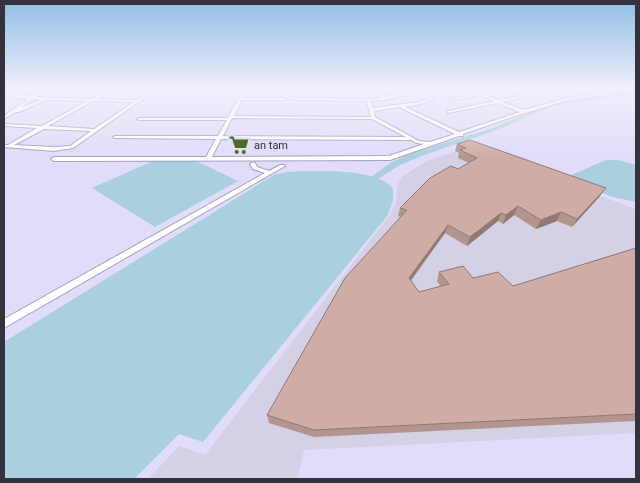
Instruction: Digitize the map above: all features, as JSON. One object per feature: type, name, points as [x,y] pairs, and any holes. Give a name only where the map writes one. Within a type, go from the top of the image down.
[{"type":"street","points":[[6,146],[69,113]]},
{"type":"street","points":[[6,146],[54,150],[71,147],[119,113]]},
{"type":"street","points":[[208,159],[234,113]]},
{"type":"street","points":[[372,113],[373,118]]},
{"type":"street","points":[[415,113],[461,135]]},
{"type":"street","points":[[54,159],[390,158],[523,113]]},
{"type":"street","points":[[139,119],[373,118],[412,139],[430,144]]},
{"type":"street","points":[[5,127],[93,130]]},
{"type":"street","points":[[115,137],[412,139]]},
{"type":"street","points":[[253,164],[255,168],[270,173]]},
{"type":"street","points":[[4,324],[282,166]]},
{"type":"shaded area","points":[[474,145],[486,154],[636,209],[636,433],[304,450],[297,479],[148,479],[179,446],[205,455],[389,216],[396,202],[398,184],[403,176],[427,161]]},
{"type":"water","points":[[606,160],[618,160],[636,165],[636,202],[609,196],[569,176]]},
{"type":"water","points":[[153,161],[196,161],[238,181],[155,227],[92,188]]},
{"type":"water","points":[[287,172],[344,172],[374,177],[385,182],[393,189],[393,200],[388,215],[203,442],[179,434],[134,479],[4,479],[4,342],[274,175]]},
{"type":"building","points":[[470,140],[606,188],[577,219],[561,212],[541,220],[518,206],[506,215],[501,213],[470,237],[448,225],[409,278],[419,292],[449,284],[439,272],[463,266],[473,278],[498,272],[513,286],[636,248],[636,414],[314,430],[267,415],[345,278],[407,210],[400,208],[430,178],[451,166],[458,169],[477,158],[460,150],[466,148],[457,144]]},
{"type":"waterway","points":[[375,177],[395,164],[418,154],[492,130],[534,113]]},
{"type":"place","name":"an tam","points":[[239,145]]}]
